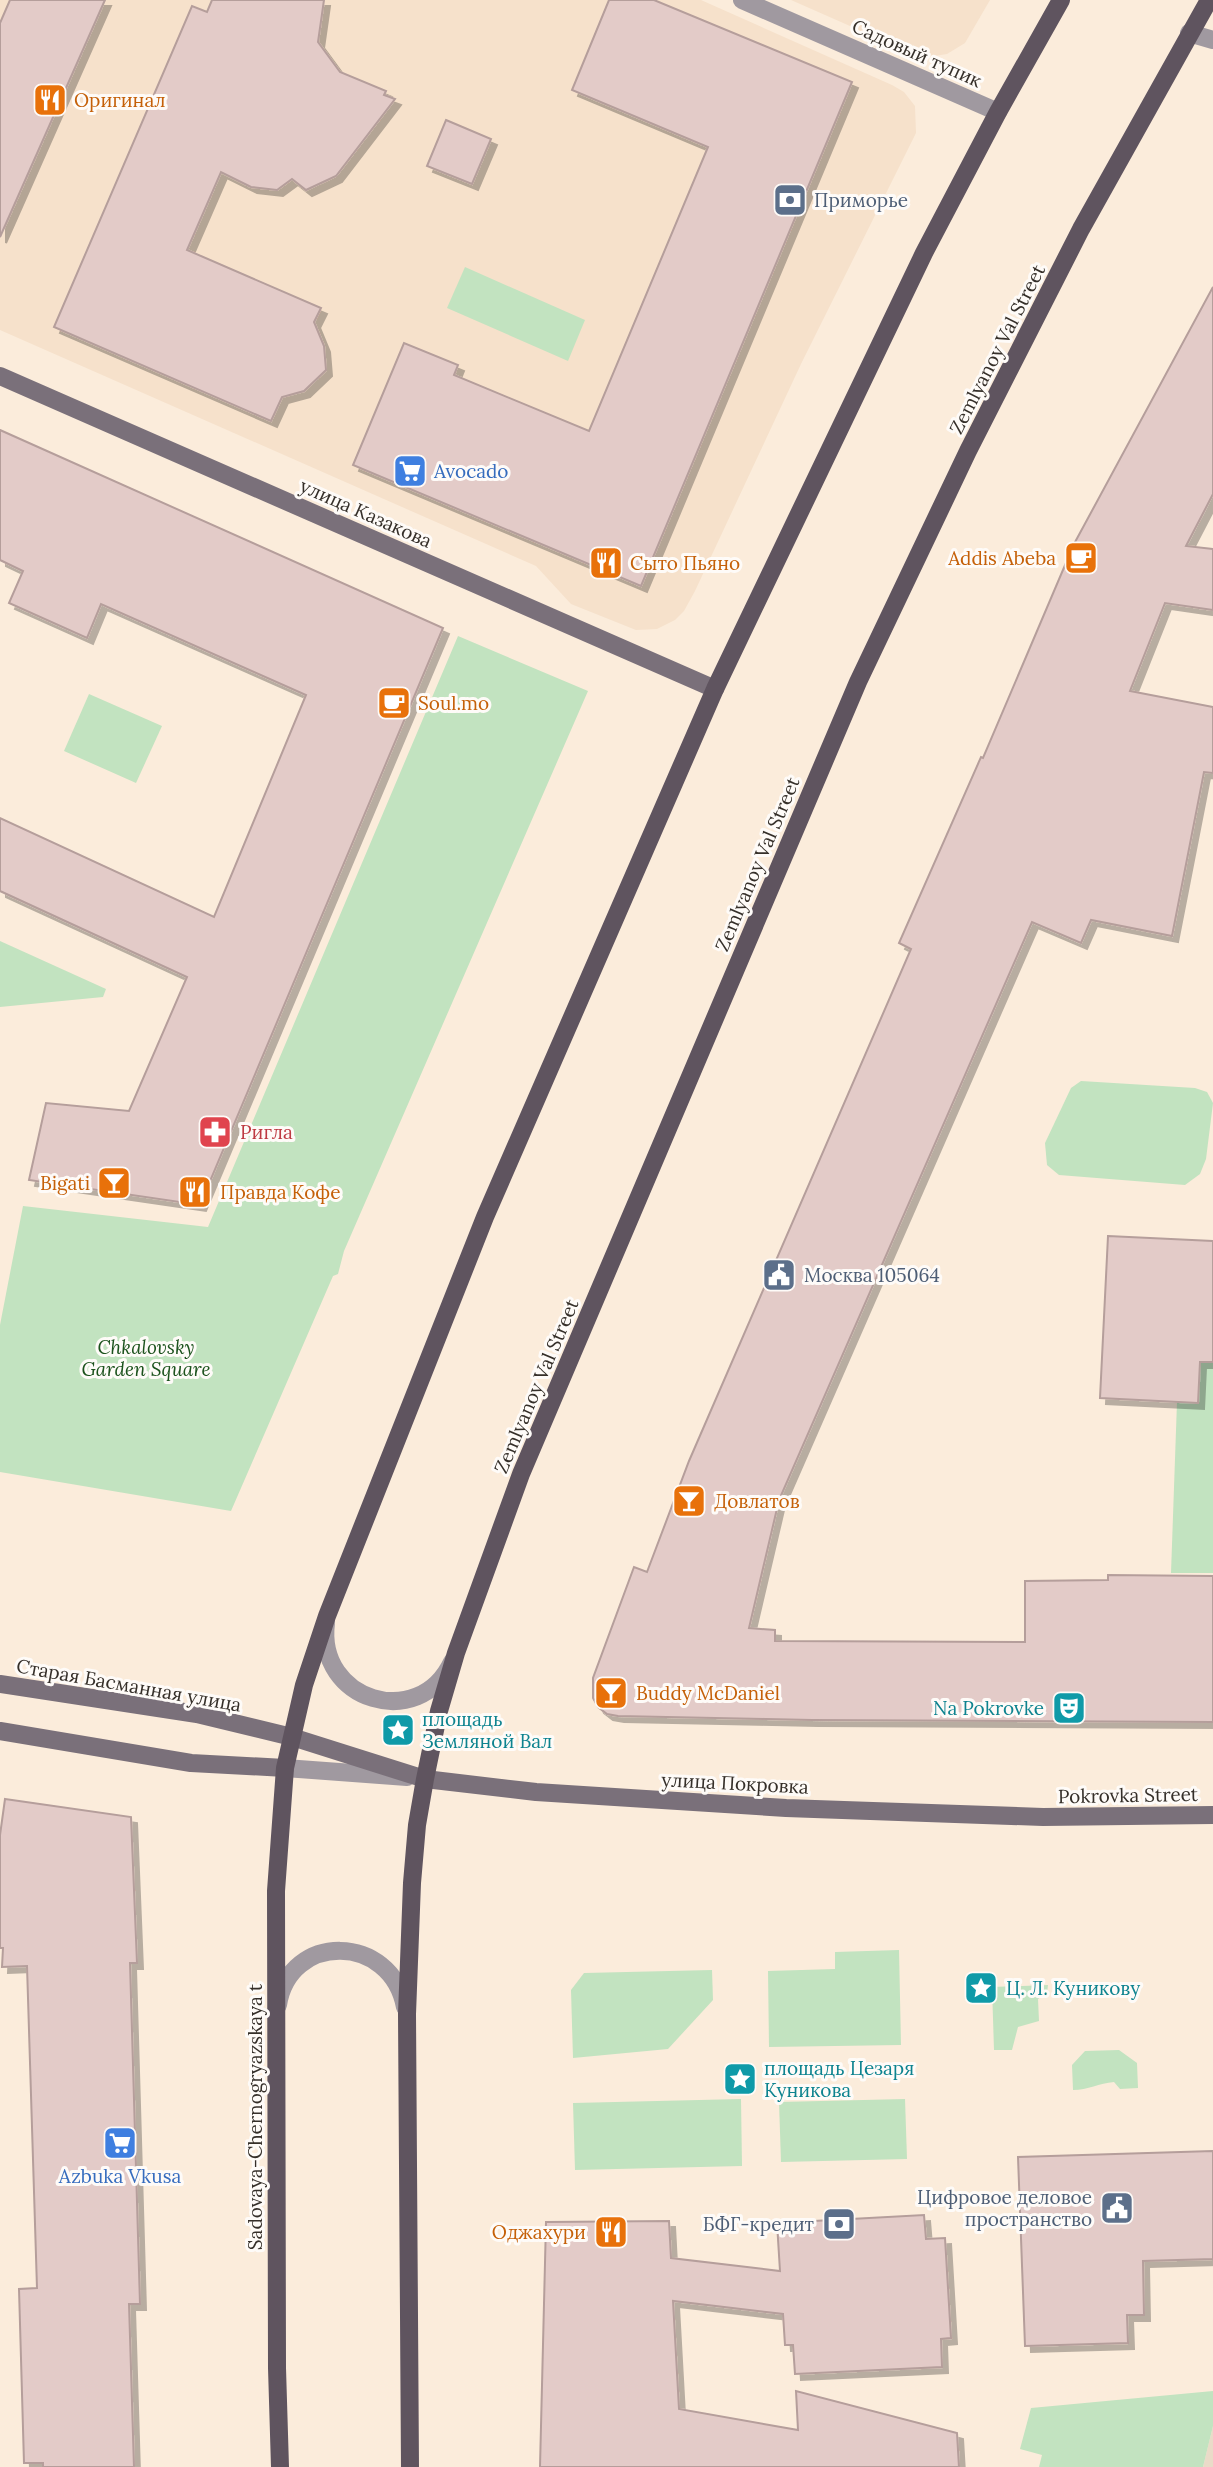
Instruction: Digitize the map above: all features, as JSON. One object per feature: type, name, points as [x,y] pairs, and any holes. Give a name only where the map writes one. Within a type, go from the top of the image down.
[{"type":"main road","points":[[0,1731],[191,1763],[285,1768],[304,1685],[327,1616],[485,1217],[715,689],[912,277],[1060,0]]},
{"type":"main road","name":"Zemlyanoy Val Street","points":[[425,1779],[439,1711],[456,1653],[521,1474],[858,682],[974,438],[1082,229],[1209,0]]},
{"type":"main road","name":"улица Казакова","points":[[0,376],[715,689]]},
{"type":"main road","name":"Старая Басманная улица","points":[[0,1684],[197,1714],[292,1737],[425,1779]]},
{"type":"main road","name":"Sadovaya-Chernogryazskaya t","points":[[280,2467],[277,2356],[276,1891],[285,1768]]},
{"type":"main road","points":[[410,2467],[407,2014],[412,1883],[417,1825],[425,1779]]},
{"type":"main road","name":"улица Покровка","points":[[425,1779],[536,1792],[786,1808],[1043,1817],[1213,1815]]},
{"type":"street","name":"Садовый тупик","points":[[742,0],[998,112]]},
{"type":"street","points":[[1189,33],[1213,40]]},
{"type":"street","points":[[327,1616],[325,1637],[329,1657],[339,1676],[354,1690],[373,1699],[394,1701],[414,1697],[432,1688],[447,1672],[456,1653]]},
{"type":"street","points":[[285,1768],[425,1779]]},
{"type":"street","points":[[276,2017],[279,1994],[290,1974],[308,1959],[329,1951],[352,1951],[373,1958],[390,1973],[402,1992],[407,2014]]},
{"type":"shaded area","points":[[0,0],[701,0],[904,92],[915,106],[916,133],[801,364],[684,611],[675,620],[657,629],[636,630],[571,604],[536,566],[0,330]]},
{"type":"shaded area","points":[[791,0],[990,0],[965,43],[947,54],[928,57],[918,56]]},
{"type":"shaded area","points":[[1213,2426],[1213,2467],[1203,2467]]},
{"type":"green space","points":[[465,267],[585,320],[568,361],[447,308]]},
{"type":"green space","name":"Chkalovsky Garden Square","points":[[458,636],[588,691],[344,1251],[338,1274],[333,1276],[231,1511],[0,1472],[0,1325],[23,1206],[208,1227]]},
{"type":"green space","points":[[89,694],[162,726],[136,783],[64,751]]},
{"type":"green space","points":[[0,941],[106,989],[103,997],[0,1007]]},
{"type":"green space","points":[[1081,1081],[1195,1088],[1207,1092],[1213,1103],[1206,1159],[1200,1174],[1185,1185],[1059,1175],[1047,1165],[1045,1143],[1071,1088]]},
{"type":"green space","points":[[1200,1362],[1213,1362],[1213,1573],[1171,1573],[1177,1402]]},
{"type":"green space","points":[[899,1950],[901,2045],[769,2047],[768,1971],[835,1969],[835,1952]]},
{"type":"green space","points":[[712,1970],[713,2000],[668,2049],[573,2058],[571,1990],[584,1973]]},
{"type":"green space","points":[[1048,1985],[1047,1993],[1038,1999],[1039,2021],[1018,2027],[1012,2050],[994,2050],[992,1987]]},
{"type":"green space","points":[[1119,2050],[1137,2063],[1138,2088],[1120,2089],[1114,2082],[1073,2090],[1072,2065],[1085,2051]]},
{"type":"green space","points":[[741,2099],[742,2166],[575,2170],[573,2103]]},
{"type":"green space","points":[[905,2099],[907,2159],[781,2162],[779,2102]]},
{"type":"green space","points":[[1213,2391],[1213,2426],[1203,2467],[1039,2467],[1042,2455],[1020,2449],[1031,2408]]},
{"type":"building","points":[[10,0],[105,0],[0,237],[0,23]]},
{"type":"building","points":[[212,0],[324,0],[318,42],[340,72],[386,91],[384,95],[395,99],[336,176],[306,190],[292,179],[277,190],[251,187],[221,172],[187,250],[321,308],[314,322],[324,346],[326,370],[304,391],[282,397],[271,421],[54,327],[192,6],[207,12]]},
{"type":"building","points":[[609,0],[654,0],[852,82],[641,586],[353,465],[404,343],[458,365],[454,375],[589,431],[708,147],[572,90]]},
{"type":"building","points":[[446,120],[491,139],[472,184],[427,166]]},
{"type":"building","points":[[1213,287],[1213,494],[1186,546],[1213,549],[1213,610],[1165,603],[1130,691],[1213,707],[1213,773],[1204,772],[1172,936],[1091,920],[1081,943],[1032,922],[779,1500],[749,1628],[775,1630],[775,1641],[1025,1642],[1025,1581],[1108,1580],[1108,1575],[1213,1576],[1213,1722],[812,1720],[607,1714],[598,1707],[593,1698],[593,1678],[634,1567],[647,1572],[689,1461],[911,949],[899,943],[981,757],[983,758],[1074,544]]},
{"type":"building","points":[[0,430],[443,628],[200,1205],[29,1180],[46,1103],[129,1111],[187,977],[0,891],[0,818],[214,917],[306,695],[101,604],[87,638],[9,603],[23,571],[0,560]]},
{"type":"building","points":[[1108,1236],[1213,1241],[1213,1362],[1200,1362],[1198,1403],[1100,1398]]},
{"type":"building","points":[[5,1799],[131,1817],[137,1963],[130,1963],[140,2304],[129,2304],[134,2467],[43,2467],[43,2463],[24,2463],[19,2289],[37,2288],[27,1966],[2,1967],[3,1948],[0,1948],[0,1835]]},
{"type":"building","name":"Цифровое деловое пространство","points":[[1213,2151],[1213,2259],[1143,2261],[1144,2315],[1127,2315],[1128,2343],[1025,2346],[1018,2157]]},
{"type":"building","points":[[924,2215],[926,2239],[945,2238],[951,2338],[941,2339],[942,2367],[795,2374],[793,2345],[785,2345],[783,2314],[673,2301],[679,2409],[798,2430],[796,2391],[957,2433],[959,2467],[540,2467],[546,2222],[669,2221],[671,2258],[780,2271],[777,2223]]},
{"type":"place","name":"Оригинал","points":[[50,100]]},
{"type":"place","name":"Приморье","points":[[790,200]]},
{"type":"place","name":"Avocado","points":[[410,471]]},
{"type":"place","name":"Addis Abeba","points":[[1081,558]]},
{"type":"place","name":"Сыто Пьяно","points":[[606,563]]},
{"type":"place","name":"Soul.mo","points":[[394,703]]},
{"type":"place","name":"Ригла","points":[[215,1132]]},
{"type":"place","name":"Bigati","points":[[114,1183]]},
{"type":"place","name":"Правда Кофе","points":[[195,1192]]},
{"type":"place","name":"Москва 105064","points":[[779,1275]]},
{"type":"place","name":"Довлатов","points":[[689,1501]]},
{"type":"place","name":"Buddy McDaniel","points":[[611,1693]]},
{"type":"place","name":"Na Pokrovke","points":[[1069,1708]]},
{"type":"place","name":"площадь Земляной Вал","points":[[398,1730]]},
{"type":"place","name":"Ц. Л. Куникову","points":[[981,1988]]},
{"type":"place","name":"площадь Цезаря Куникова","points":[[740,2079]]},
{"type":"place","name":"Azbuka Vkusa","points":[[120,2143]]},
{"type":"place","name":"Цифровое деловое пространство","points":[[1117,2208]]},
{"type":"place","name":"БФГ-кредит","points":[[839,2224]]},
{"type":"place","name":"Оджахури","points":[[611,2232]]}]
